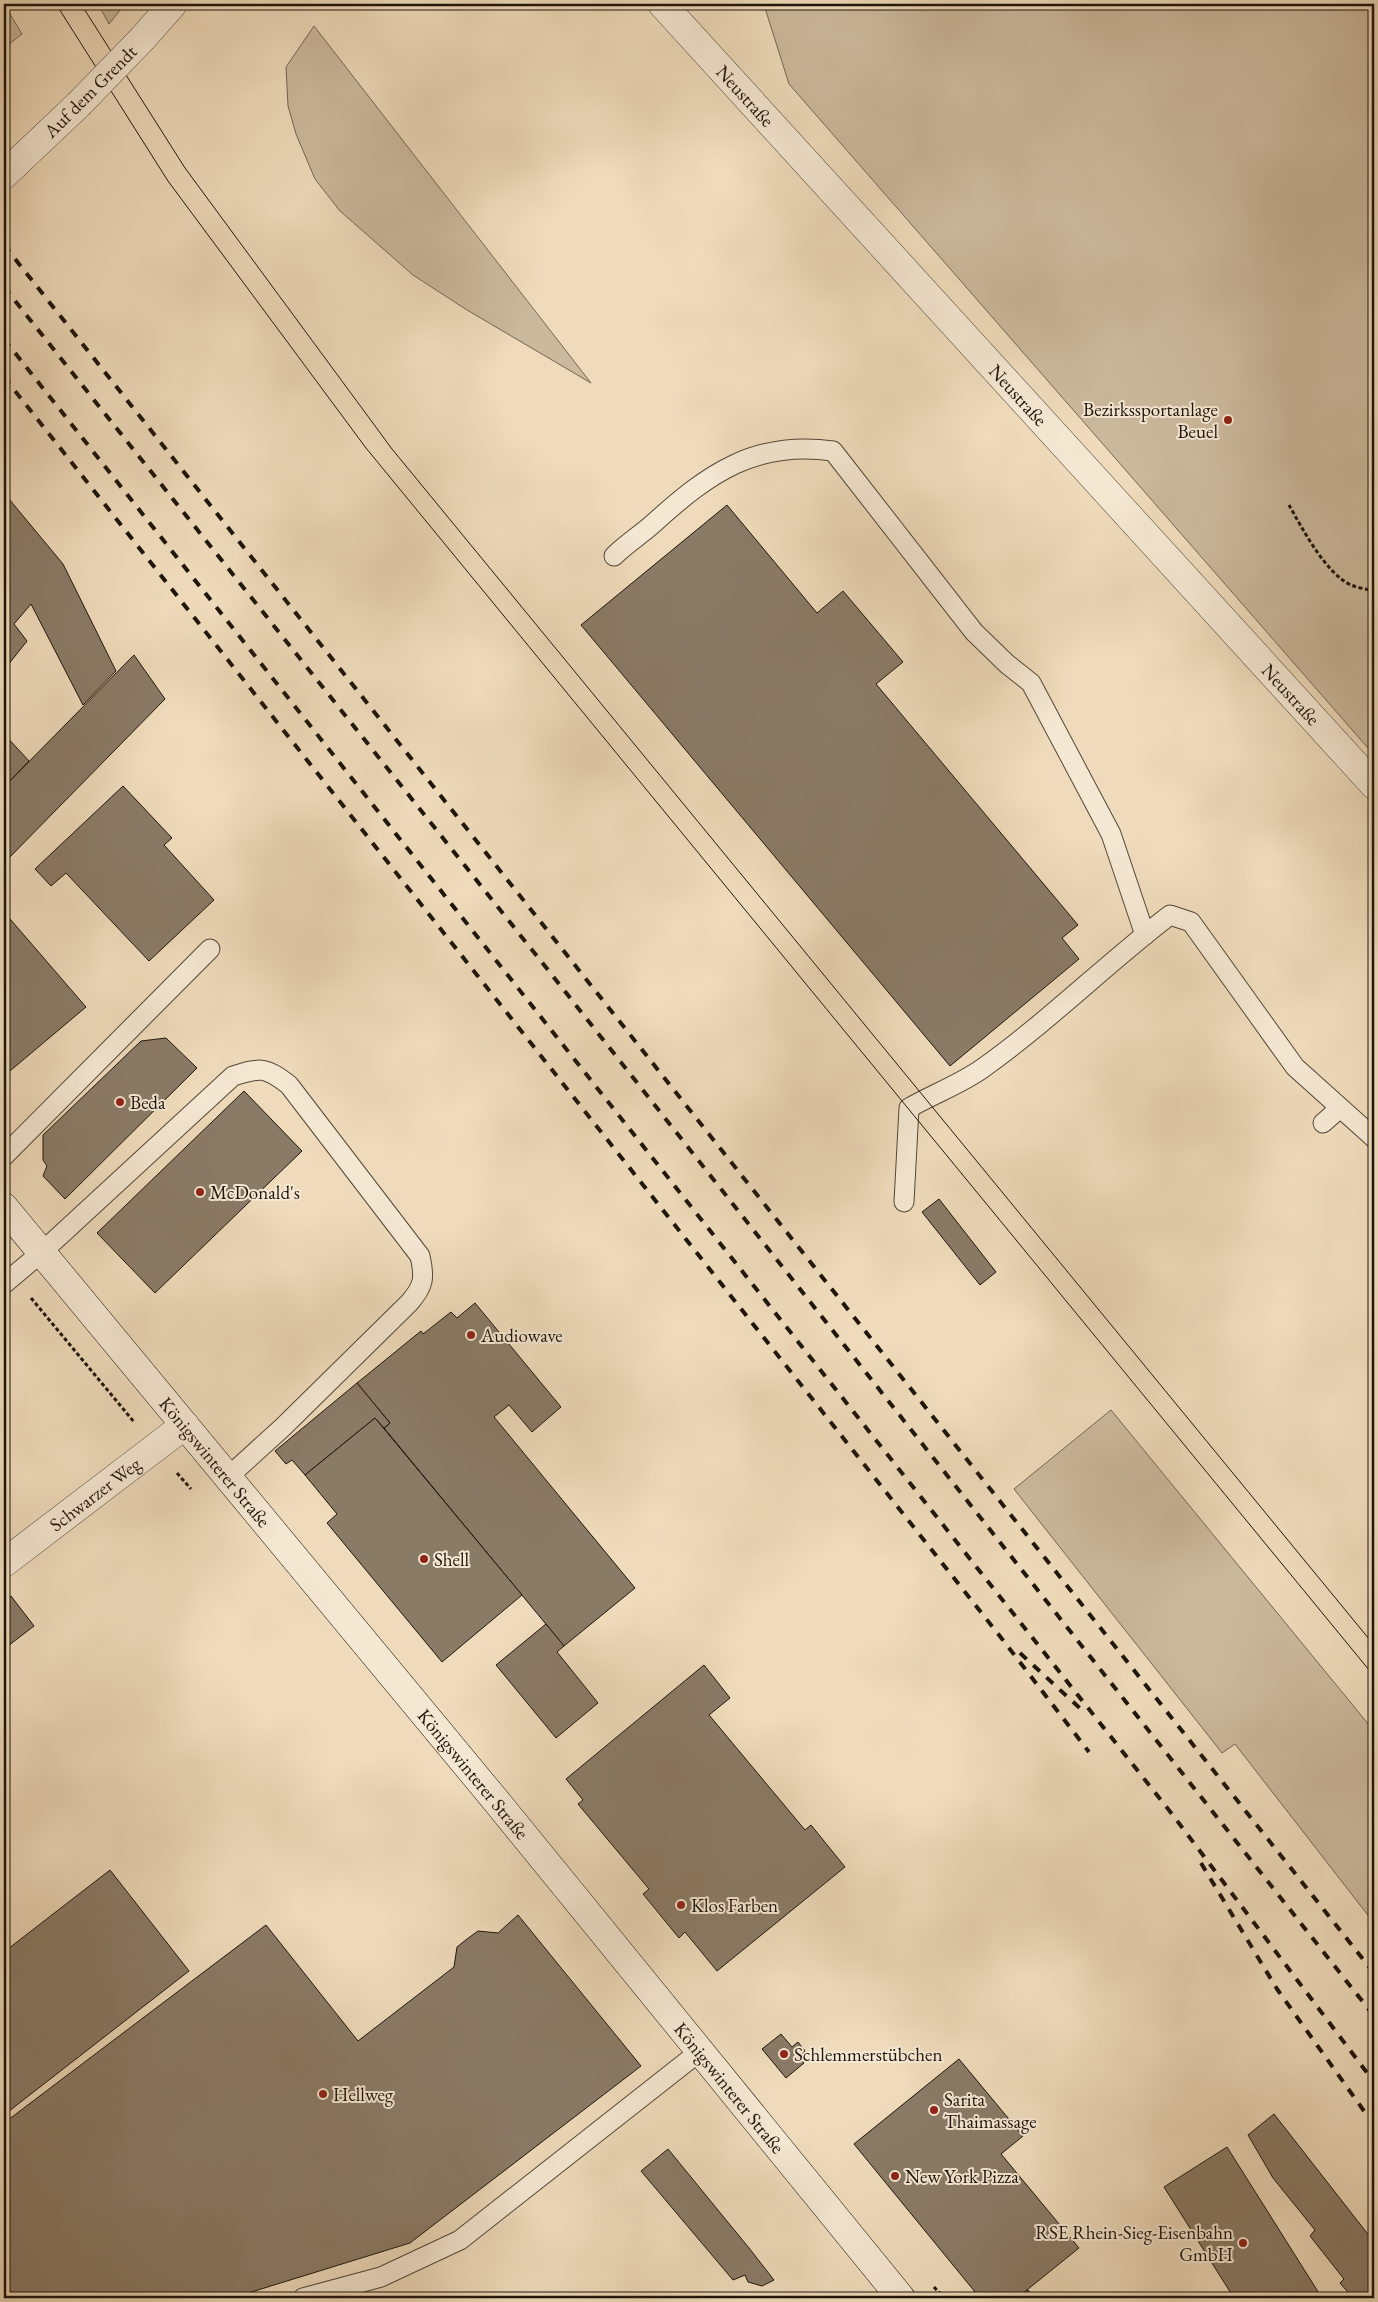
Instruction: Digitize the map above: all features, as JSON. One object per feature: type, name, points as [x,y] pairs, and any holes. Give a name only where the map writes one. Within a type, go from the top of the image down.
[{"type":"street","name":"Auf dem Grendt","points":[[7,172],[78,105],[173,4]]},
{"type":"street","name":"Neustraße","points":[[662,4],[1374,785]]},
{"type":"street","name":"Königswinterer Straße","points":[[4,1207],[497,1802],[901,2298]]},
{"type":"street","name":"Schwarzer Weg","points":[[4,1563],[185,1425]]},
{"type":"lane","points":[[614,556],[673,504],[712,475],[740,461],[785,449],[814,448],[833,451],[974,632],[1007,664],[1031,683],[1111,834],[1145,934]]},
{"type":"lane","points":[[904,1202],[909,1108],[988,1064],[1039,1026],[1145,934],[1170,915],[1190,922],[1295,1067],[1374,1138]]},
{"type":"lane","points":[[4,1156],[210,949]]},
{"type":"lane","points":[[8,1280],[42,1252],[233,1076],[252,1070],[271,1071],[289,1085],[420,1256],[425,1276],[418,1293],[409,1303],[283,1427],[228,1477]]},
{"type":"lane","points":[[1323,1123],[1340,1108]]},
{"type":"lane","points":[[303,2298],[381,2277],[460,2240],[699,2052]]},
{"type":"path","points":[[1288,505],[1307,535],[1336,574],[1350,585],[1374,591]]},
{"type":"path","points":[[8,1280],[155,1447]]},
{"type":"shaded area","points":[[4,4],[22,34],[4,48]]},
{"type":"shaded area","points":[[98,4],[125,4],[109,24]]},
{"type":"shaded area","name":"Bezirkssportanlage Beuel","points":[[765,4],[1374,4],[1374,755],[789,84]]},
{"type":"shaded area","points":[[314,26],[591,383],[467,310],[413,275],[340,211],[315,179],[296,134],[288,106],[286,67]]},
{"type":"shaded area","points":[[1111,1410],[1374,1731],[1374,1923],[1235,1744],[1222,1753],[1014,1489]]},
{"type":"building","points":[[9,499],[63,564],[116,671],[83,705],[31,604],[14,624],[27,641],[4,670],[4,506]]},
{"type":"building","points":[[727,505],[817,613],[843,591],[903,662],[876,684],[1078,925],[1062,938],[1079,959],[950,1066],[581,625]]},
{"type":"building","points":[[134,655],[165,699],[4,863],[4,787]]},
{"type":"building","points":[[4,734],[29,761],[4,787]]},
{"type":"building","points":[[123,786],[172,838],[164,845],[214,900],[149,961],[66,873],[51,886],[35,869]]},
{"type":"building","points":[[4,912],[86,1007],[4,1076]]},
{"type":"building","name":"Beda","points":[[166,1038],[197,1068],[65,1199],[43,1176],[47,1166],[43,1160],[43,1135],[141,1041]]},
{"type":"building","name":"McDonald's","points":[[244,1091],[302,1151],[155,1293],[97,1233]]},
{"type":"building","points":[[939,1199],[996,1272],[980,1285],[922,1212]]},
{"type":"building","points":[[475,1303],[561,1407],[532,1432],[509,1405],[494,1417],[635,1588],[564,1646],[384,1428],[390,1423],[357,1383],[421,1331],[423,1334],[451,1312],[457,1318]]},
{"type":"building","points":[[357,1383],[390,1423],[384,1428],[375,1418],[305,1475],[292,1460],[286,1464],[275,1451]]},
{"type":"building","name":"Shell","points":[[375,1418],[522,1595],[442,1662],[327,1523],[337,1514],[305,1475]]},
{"type":"building","points":[[11,1596],[34,1626],[4,1649],[4,1601]]},
{"type":"building","points":[[546,1624],[564,1646],[557,1652],[598,1703],[556,1738],[496,1665]]},
{"type":"building","points":[[704,1665],[730,1698],[709,1715],[805,1830],[811,1825],[845,1867],[717,1971],[685,1932],[679,1938],[643,1894],[649,1889],[578,1804],[583,1800],[566,1779]]},
{"type":"building","points":[[110,1870],[189,1971],[4,2115],[4,1952]]},
{"type":"building","name":"Hellweg","points":[[518,1915],[641,2066],[410,2243],[232,2298],[4,2298],[4,2123],[266,1925],[358,2041],[454,1967],[457,1947],[467,1939],[478,1931],[498,1933]]},
{"type":"building","name":"Schlemmerstübchen","points":[[781,2034],[792,2047],[798,2042],[805,2051],[799,2057],[804,2063],[786,2078],[762,2049]]},
{"type":"building","points":[[959,2059],[1023,2136],[1001,2154],[1079,2248],[1017,2298],[980,2298],[854,2144]]},
{"type":"building","points":[[1274,2114],[1374,2242],[1374,2298],[1353,2298],[1340,2283],[1344,2279],[1310,2236],[1315,2230],[1273,2178],[1248,2135]]},
{"type":"building","name":"RSE Rhein-Sieg-Eisenbahn GmbH","points":[[1227,2147],[1322,2298],[1234,2298],[1164,2187]]},
{"type":"building","points":[[668,2149],[774,2280],[762,2286],[748,2282],[745,2275],[733,2280],[641,2171]]},
{"type":"building","points":[[1028,2290],[1035,2298],[1017,2298]]},
{"type":"tram line","points":[[56,4],[168,181],[366,448],[1374,1676]]},
{"type":"tram line","points":[[81,4],[185,168],[392,449],[1374,1645]]},
{"type":"railway","points":[[4,245],[1374,1973]]},
{"type":"railway","points":[[4,287],[552,975],[1374,2016]]},
{"type":"railway","points":[[4,339],[1172,1814],[1374,2082]]},
{"type":"railway","points":[[4,377],[999,1635],[1089,1752]]},
{"type":"railway","points":[[1020,1653],[1084,1712]]},
{"type":"railway","points":[[1201,1863],[1277,1989],[1374,2125]]},
{"type":"place","name":"Bezirkssportanlage Beuel","points":[[1228,420]]},
{"type":"place","name":"Beda","points":[[120,1102]]},
{"type":"place","name":"McDonald's","points":[[200,1192]]},
{"type":"place","name":"Audiowave","points":[[471,1335]]},
{"type":"place","name":"Shell","points":[[424,1559]]},
{"type":"place","name":"Klos Farben","points":[[681,1905]]},
{"type":"place","name":"Schlemmerstübchen","points":[[784,2054]]},
{"type":"place","name":"Hellweg","points":[[323,2094]]},
{"type":"place","name":"Sarita Thaimassage","points":[[934,2110]]},
{"type":"place","name":"New York Pizza","points":[[895,2176]]},
{"type":"place","name":"RSE Rhein-Sieg-Eisenbahn GmbH","points":[[1243,2243]]}]
